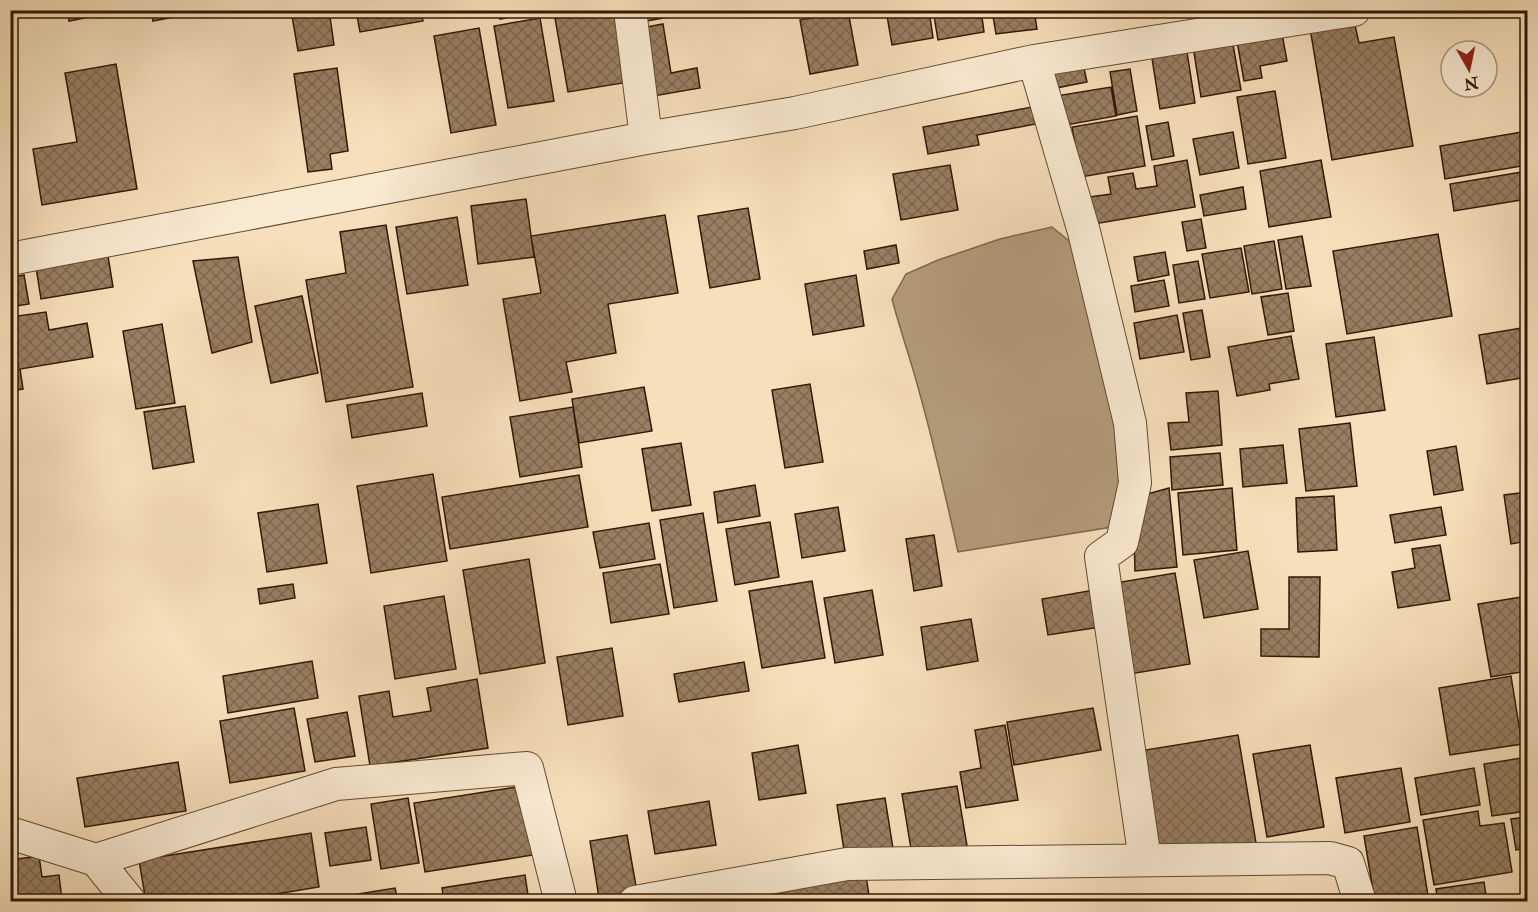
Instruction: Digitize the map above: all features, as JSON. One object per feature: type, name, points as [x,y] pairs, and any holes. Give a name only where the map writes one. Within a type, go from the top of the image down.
[{"type":"street","points":[[630,10],[646,138]]},
{"type":"street","points":[[10,259],[646,138],[795,113],[1034,61],[1265,18],[1354,10]]},
{"type":"street","points":[[1034,61],[1084,232],[1130,423],[1135,483],[1131,502],[1122,542],[1101,557],[1145,860]]},
{"type":"street","points":[[96,860],[336,784],[527,768],[561,902]]},
{"type":"street","points":[[10,833],[96,860],[130,902]]},
{"type":"street","points":[[635,902],[847,864],[1330,858],[1348,863],[1360,902]]},
{"type":"shaded area","points":[[1052,227],[1079,249],[1114,397],[1121,482],[1118,526],[958,552],[930,431],[892,299],[906,274],[938,260],[1000,239]]},
{"type":"building","points":[[67,10],[124,10],[69,21]]},
{"type":"building","points":[[151,10],[209,10],[153,21]]},
{"type":"building","points":[[291,10],[329,10],[334,45],[298,51]]},
{"type":"building","points":[[356,10],[421,10],[423,21],[360,32]]},
{"type":"building","points":[[499,10],[550,10],[500,19]]},
{"type":"building","points":[[602,10],[623,10],[635,81],[568,92],[555,18]]},
{"type":"building","points":[[640,10],[707,10],[641,22]]},
{"type":"building","points":[[886,10],[929,10],[933,38],[892,45]]},
{"type":"building","points":[[933,10],[981,10],[984,32],[938,40]]},
{"type":"building","points":[[992,10],[1034,10],[1037,29],[996,34]]},
{"type":"building","points":[[848,11],[858,65],[810,74],[800,20]]},
{"type":"building","points":[[540,18],[554,101],[508,108],[494,26]]},
{"type":"building","points":[[1354,21],[1359,43],[1394,37],[1413,146],[1332,160],[1310,28]]},
{"type":"building","points":[[663,24],[671,73],[697,68],[700,88],[648,97],[636,29]]},
{"type":"building","points":[[479,28],[496,125],[451,133],[434,36]]},
{"type":"building","points":[[1282,34],[1287,61],[1260,66],[1262,78],[1244,81],[1237,41]]},
{"type":"building","points":[[1232,39],[1241,90],[1201,97],[1193,46]]},
{"type":"building","points":[[1186,46],[1195,103],[1160,109],[1151,52]]},
{"type":"building","points":[[116,64],[137,189],[42,205],[33,149],[77,142],[65,73]]},
{"type":"building","points":[[1083,64],[1087,82],[1051,89],[1047,70]]},
{"type":"building","points":[[337,68],[348,151],[330,154],[332,169],[308,172],[294,74]]},
{"type":"building","points":[[1130,69],[1137,111],[1117,115],[1110,72]]},
{"type":"building","points":[[1111,87],[1116,116],[1061,126],[1056,96]]},
{"type":"building","points":[[1275,91],[1286,158],[1248,164],[1237,97]]},
{"type":"building","points":[[1038,106],[1041,123],[977,135],[979,145],[928,154],[923,127]]},
{"type":"building","points":[[1137,116],[1145,166],[1081,177],[1072,127]]},
{"type":"building","points":[[1168,122],[1174,156],[1152,160],[1146,126]]},
{"type":"building","points":[[1528,131],[1528,165],[1445,179],[1440,146]]},
{"type":"building","points":[[1233,132],[1239,168],[1200,175],[1193,139]]},
{"type":"building","points":[[1187,160],[1195,207],[1094,224],[1090,197],[1111,194],[1108,177],[1133,173],[1136,189],[1157,186],[1154,166]]},
{"type":"building","points":[[1321,160],[1331,217],[1269,227],[1260,171]]},
{"type":"building","points":[[950,165],[958,210],[901,220],[893,174]]},
{"type":"building","points":[[1528,171],[1528,199],[1454,211],[1450,184]]},
{"type":"building","points":[[1243,187],[1246,209],[1204,216],[1200,195]]},
{"type":"building","points":[[526,199],[534,257],[478,264],[471,206]]},
{"type":"building","points":[[748,208],[760,279],[710,288],[698,216]]},
{"type":"building","points":[[665,215],[678,293],[608,304],[616,353],[566,362],[572,392],[520,401],[503,299],[541,293],[531,236]]},
{"type":"building","points":[[457,217],[468,285],[407,294],[396,227]]},
{"type":"building","points":[[1201,219],[1206,248],[1187,251],[1182,222]]},
{"type":"building","points":[[386,225],[413,387],[326,402],[306,280],[346,273],[340,232]]},
{"type":"building","points":[[1438,234],[1452,316],[1347,334],[1333,251]]},
{"type":"building","points":[[1302,236],[1311,286],[1286,289],[1278,240]]},
{"type":"building","points":[[1274,241],[1282,289],[1252,294],[1244,246]]},
{"type":"building","points":[[896,245],[899,263],[867,269],[864,251]]},
{"type":"building","points":[[1241,248],[1249,292],[1210,298],[1202,254]]},
{"type":"building","points":[[107,250],[113,287],[41,299],[35,261]]},
{"type":"building","points":[[1165,252],[1169,275],[1138,281],[1134,257]]},
{"type":"building","points":[[238,257],[252,342],[212,353],[193,261]]},
{"type":"building","points":[[1198,261],[1205,299],[1179,303],[1173,265]]},
{"type":"building","points":[[24,275],[29,304],[10,307],[10,278]]},
{"type":"building","points":[[856,275],[864,326],[813,335],[805,284]]},
{"type":"building","points":[[1164,280],[1169,306],[1135,312],[1131,286]]},
{"type":"building","points":[[1288,293],[1294,331],[1268,335],[1261,297]]},
{"type":"building","points":[[302,296],[318,373],[271,383],[255,306]]},
{"type":"building","points":[[1202,310],[1210,357],[1191,360],[1183,313]]},
{"type":"building","points":[[46,312],[49,330],[87,323],[93,357],[20,369],[23,389],[10,391],[10,313],[11,317]]},
{"type":"building","points":[[1177,315],[1184,352],[1140,359],[1134,323]]},
{"type":"building","points":[[162,324],[175,403],[136,409],[123,331]]},
{"type":"building","points":[[1528,327],[1528,377],[1487,384],[1479,335]]},
{"type":"building","points":[[1291,336],[1299,379],[1269,384],[1270,390],[1237,396],[1228,347]]},
{"type":"building","points":[[1374,337],[1385,410],[1336,417],[1326,344]]},
{"type":"building","points":[[810,384],[823,462],[785,468],[772,390]]},
{"type":"building","points":[[644,387],[652,431],[579,443],[572,399]]},
{"type":"building","points":[[1218,391],[1222,445],[1171,450],[1168,423],[1189,422],[1186,393]]},
{"type":"building","points":[[422,393],[427,426],[352,438],[347,405]]},
{"type":"building","points":[[185,406],[194,462],[153,469],[144,412]]},
{"type":"building","points":[[573,407],[582,467],[520,477],[510,417]]},
{"type":"building","points":[[1350,423],[1357,486],[1306,491],[1299,429]]},
{"type":"building","points":[[681,443],[691,505],[652,511],[642,449]]},
{"type":"building","points":[[1283,445],[1287,483],[1243,487],[1240,449]]},
{"type":"building","points":[[1456,446],[1463,490],[1434,495],[1427,451]]},
{"type":"building","points":[[1220,453],[1223,485],[1172,490],[1170,457]]},
{"type":"building","points":[[433,474],[447,561],[371,573],[357,486]]},
{"type":"building","points":[[579,475],[588,527],[450,549],[442,497]]},
{"type":"building","points":[[755,485],[760,516],[718,523],[714,492]]},
{"type":"building","points":[[1169,488],[1177,567],[1135,571],[1133,498]]},
{"type":"building","points":[[1232,488],[1237,550],[1183,555],[1178,493]]},
{"type":"building","points":[[1528,492],[1528,541],[1511,544],[1504,495]]},
{"type":"building","points":[[1334,496],[1337,550],[1298,552],[1296,498]]},
{"type":"building","points":[[318,504],[327,563],[267,572],[258,513]]},
{"type":"building","points":[[838,507],[845,551],[802,558],[795,514]]},
{"type":"building","points":[[1441,507],[1446,535],[1395,543],[1390,515]]},
{"type":"building","points":[[703,513],[717,601],[674,608],[660,520]]},
{"type":"building","points":[[770,522],[779,577],[735,585],[726,529]]},
{"type":"building","points":[[649,523],[655,559],[600,568],[593,532]]},
{"type":"building","points":[[934,535],[942,586],[914,591],[906,539]]},
{"type":"building","points":[[1440,545],[1450,600],[1398,608],[1392,572],[1415,568],[1412,549]]},
{"type":"building","points":[[1248,551],[1258,609],[1204,618],[1194,560]]},
{"type":"building","points":[[529,559],[545,663],[480,674],[463,570]]},
{"type":"building","points":[[660,564],[669,614],[611,623],[603,573]]},
{"type":"building","points":[[1175,573],[1190,664],[1130,674],[1115,583]]},
{"type":"building","points":[[1289,577],[1320,577],[1319,657],[1261,656],[1261,629],[1289,629]]},
{"type":"building","points":[[812,581],[825,658],[762,668],[749,591]]},
{"type":"building","points":[[293,584],[295,598],[260,604],[258,589]]},
{"type":"building","points":[[872,590],[883,655],[835,663],[824,598]]},
{"type":"building","points":[[1094,590],[1100,627],[1048,635],[1042,599]]},
{"type":"building","points":[[444,596],[456,669],[395,679],[384,606]]},
{"type":"building","points":[[1527,596],[1528,671],[1491,677],[1478,604]]},
{"type":"building","points":[[971,619],[978,661],[927,670],[921,627]]},
{"type":"building","points":[[612,648],[623,716],[568,725],[557,657]]},
{"type":"building","points":[[312,661],[318,698],[228,713],[223,676]]},
{"type":"building","points":[[744,662],[749,691],[679,702],[674,674]]},
{"type":"building","points":[[1511,676],[1522,744],[1450,755],[1439,688]]},
{"type":"building","points":[[477,679],[488,748],[370,766],[359,696],[389,691],[393,717],[431,711],[427,688]]},
{"type":"building","points":[[294,708],[305,771],[230,783],[220,721]]},
{"type":"building","points":[[1093,708],[1101,750],[1014,765],[1007,722]]},
{"type":"building","points":[[347,712],[355,756],[315,762],[307,719]]},
{"type":"building","points":[[1005,725],[1018,800],[966,808],[960,772],[981,768],[975,730]]},
{"type":"building","points":[[1238,735],[1256,843],[1151,860],[1133,752]]},
{"type":"building","points":[[798,745],[806,793],[759,800],[752,753]]},
{"type":"building","points":[[1310,745],[1324,827],[1267,837],[1253,754]]},
{"type":"building","points":[[1528,757],[1528,811],[1492,816],[1484,764]]},
{"type":"building","points":[[178,762],[186,811],[85,827],[77,778]]},
{"type":"building","points":[[1401,768],[1410,822],[1345,833],[1336,778]]},
{"type":"building","points":[[1474,768],[1480,805],[1421,815],[1415,778]]},
{"type":"building","points":[[522,786],[533,855],[425,872],[414,803]]},
{"type":"building","points":[[957,786],[968,852],[913,861],[902,794]]},
{"type":"building","points":[[408,798],[419,863],[381,869],[371,804]]},
{"type":"building","points":[[885,798],[894,855],[846,863],[837,805]]},
{"type":"building","points":[[709,801],[716,845],[655,854],[648,811]]},
{"type":"building","points":[[1478,811],[1480,826],[1504,823],[1512,872],[1434,885],[1423,820]]},
{"type":"building","points":[[1528,817],[1528,848],[1516,850],[1511,819]]},
{"type":"building","points":[[366,827],[371,860],[330,866],[325,833]]},
{"type":"building","points":[[1417,827],[1429,902],[1375,902],[1364,836]]},
{"type":"building","points":[[311,833],[319,887],[229,902],[146,902],[139,860]]},
{"type":"building","points":[[627,835],[637,892],[599,898],[590,841]]},
{"type":"building","points":[[39,856],[42,877],[59,875],[62,900],[10,902],[10,860]]},
{"type":"building","points":[[525,875],[529,902],[444,902],[442,888]]},
{"type":"building","points":[[866,876],[870,902],[779,902],[777,890]]},
{"type":"building","points":[[1484,882],[1487,902],[1438,902],[1436,889]]},
{"type":"building","points":[[395,888],[398,902],[340,902],[339,897]]},
{"type":"building","points":[[773,893],[774,902],[751,902],[750,896]]}]
